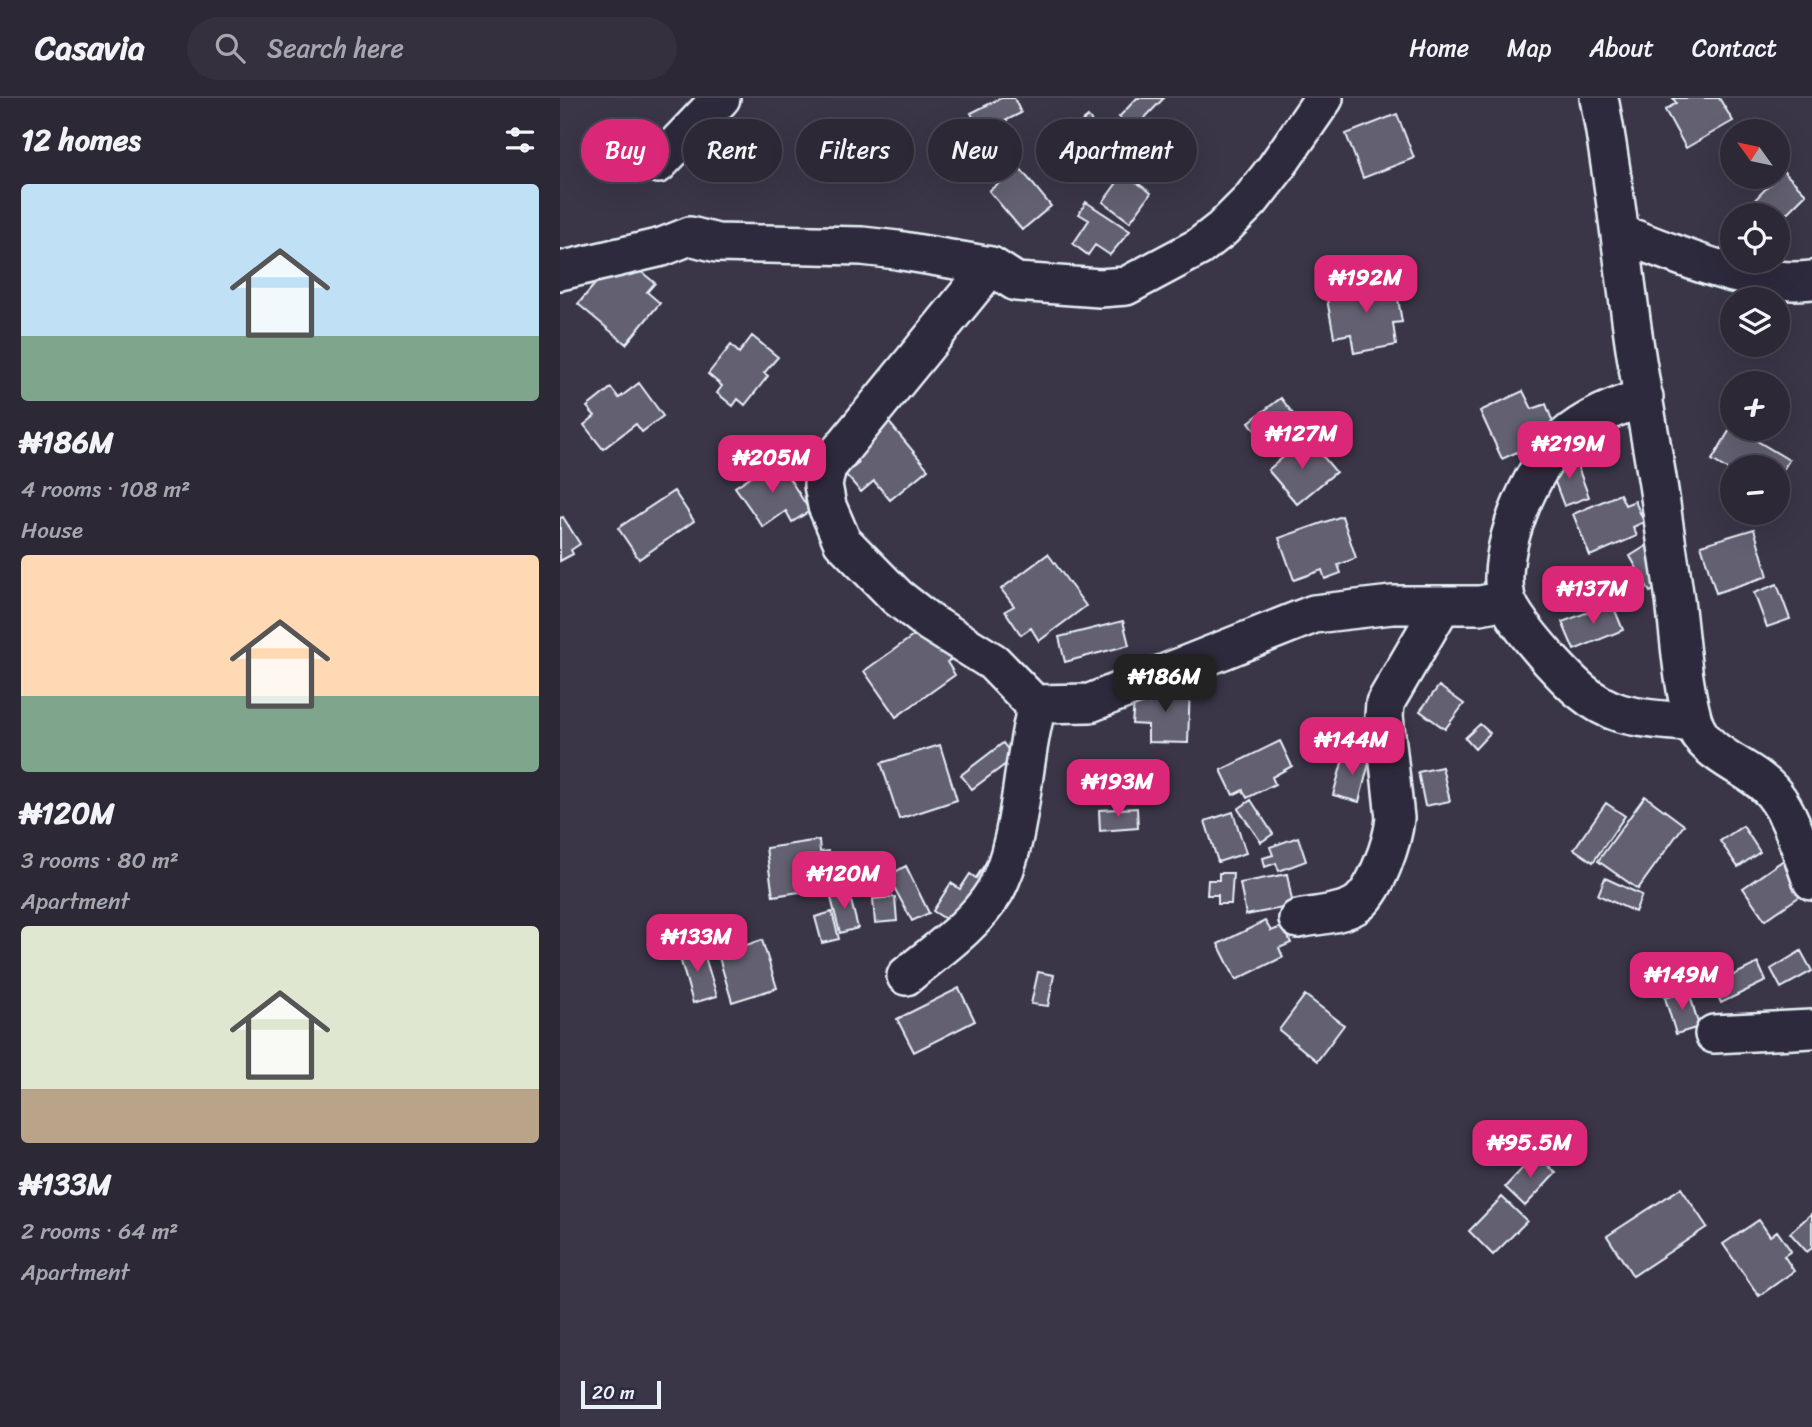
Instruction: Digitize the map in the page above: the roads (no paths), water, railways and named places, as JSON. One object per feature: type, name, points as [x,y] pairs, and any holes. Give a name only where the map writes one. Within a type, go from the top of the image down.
[{"type":"street","points":[[669,152],[721,98]]},
{"type":"street","points":[[560,271],[662,247],[690,236],[717,243],[862,246],[923,253],[991,266],[1016,282],[1100,288],[1126,286],[1155,273],[1199,247],[1222,229],[1250,201],[1324,98]]},
{"type":"street","points":[[1599,98],[1675,603],[1681,665],[1694,723],[1702,738],[1713,748],[1765,783],[1774,794],[1782,806],[1812,881]]},
{"type":"street","points":[[1621,233],[1741,276],[1793,282],[1812,280]]},
{"type":"street","points":[[906,976],[967,925],[994,892],[1008,860],[1034,718],[1034,704],[993,662],[929,622],[883,584],[842,541],[834,528],[823,485],[827,467],[991,266]]},
{"type":"street","points":[[1644,397],[1615,408],[1577,428],[1562,440],[1537,471],[1511,536],[1505,563],[1506,600],[1532,640],[1574,686],[1598,703],[1620,713],[1694,723]]},
{"type":"street","points":[[1034,704],[1090,703],[1314,614],[1392,605],[1480,605],[1506,600]]},
{"type":"street","points":[[1298,919],[1355,906],[1372,887],[1394,833],[1385,703],[1442,605]]},
{"type":"street","points":[[1714,1034],[1812,1029]]}]
